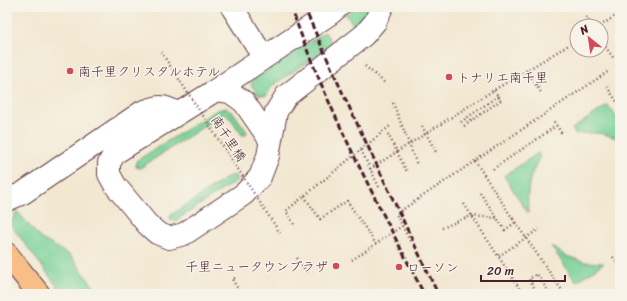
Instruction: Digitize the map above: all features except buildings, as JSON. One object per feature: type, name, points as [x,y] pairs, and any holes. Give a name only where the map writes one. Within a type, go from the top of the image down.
[{"type":"main road","points":[[7,254],[39,294]]},
{"type":"street","points":[[232,7],[264,58]]},
{"type":"street","points":[[338,7],[216,90],[115,153],[109,163],[109,174],[115,185],[147,224],[157,233],[169,238],[184,234],[244,194],[260,176],[268,156],[276,112],[286,96],[364,35],[375,22],[382,7]]},
{"type":"street","points":[[216,90],[230,92],[244,102],[270,140]]},
{"type":"street","points":[[7,200],[22,193],[142,112],[156,106],[168,107],[178,114]]},
{"type":"path","points":[[609,20],[620,13]]},
{"type":"path","points":[[370,169],[494,90],[569,45]]},
{"type":"path","name":"南千里橋","points":[[161,52],[280,234]]},
{"type":"path","points":[[609,52],[614,59]]},
{"type":"path","points":[[364,66],[386,84]]},
{"type":"path","points":[[527,71],[542,94]]},
{"type":"path","points":[[410,241],[396,214],[609,71]]},
{"type":"path","points":[[607,86],[620,106]]},
{"type":"path","points":[[464,126],[501,100],[494,90]]},
{"type":"path","points":[[461,122],[498,96]]},
{"type":"path","points":[[393,103],[417,165]]},
{"type":"path","points":[[493,169],[548,131],[555,124],[563,135]]},
{"type":"path","points":[[294,224],[286,211],[390,126]]},
{"type":"path","points":[[422,126],[436,152]]},
{"type":"path","points":[[386,129],[407,172]]},
{"type":"path","points":[[360,150],[380,189]]},
{"type":"path","points":[[475,161],[562,292],[560,294]]},
{"type":"path","points":[[480,193],[505,230],[516,222]]},
{"type":"path","points":[[304,196],[320,220],[347,201],[376,244]]},
{"type":"path","points":[[464,204],[524,294]]},
{"type":"path","points":[[442,228],[471,216],[497,218]]},
{"type":"path","points":[[352,260],[402,226]]},
{"type":"path","points":[[498,256],[539,229]]},
{"type":"path","points":[[613,257],[620,267]]},
{"type":"path","points":[[297,258],[307,273]]},
{"type":"path","points":[[538,294],[529,279],[537,274],[550,294]]},
{"type":"path","points":[[234,278],[232,280],[240,289],[241,294]]},
{"type":"green space","points":[[354,7],[369,7],[355,27],[346,15]]},
{"type":"green space","points":[[325,32],[333,45],[273,85],[266,96],[259,95],[251,85],[254,79]]},
{"type":"green space","points":[[608,105],[620,122],[620,140],[609,135],[598,133],[575,134],[572,129]]},
{"type":"green space","points":[[226,108],[233,112],[247,132],[246,135],[242,135],[231,119],[226,115],[220,116],[140,168],[136,167],[136,161],[217,110]]},
{"type":"green space","points":[[538,153],[540,157],[533,171],[529,184],[528,213],[504,176]]},
{"type":"green space","points":[[231,175],[236,176],[236,181],[175,221],[170,220],[171,215]]},
{"type":"green space","points":[[17,211],[40,238],[71,256],[99,294],[63,294],[10,224]]},
{"type":"green space","points":[[551,246],[566,256],[585,262],[604,263],[576,282]]},
{"type":"railway","points":[[291,7],[336,117],[424,294]]},
{"type":"railway","points":[[304,7],[344,96],[438,294]]},
{"type":"place","name":"南千里クリスタルホテル","points":[[70,71]]},
{"type":"place","name":"トナリエ南千里","points":[[449,77]]},
{"type":"place","name":"千里ニュータウンプラザ","points":[[336,266]]},
{"type":"place","name":"ローソン","points":[[399,267]]}]
